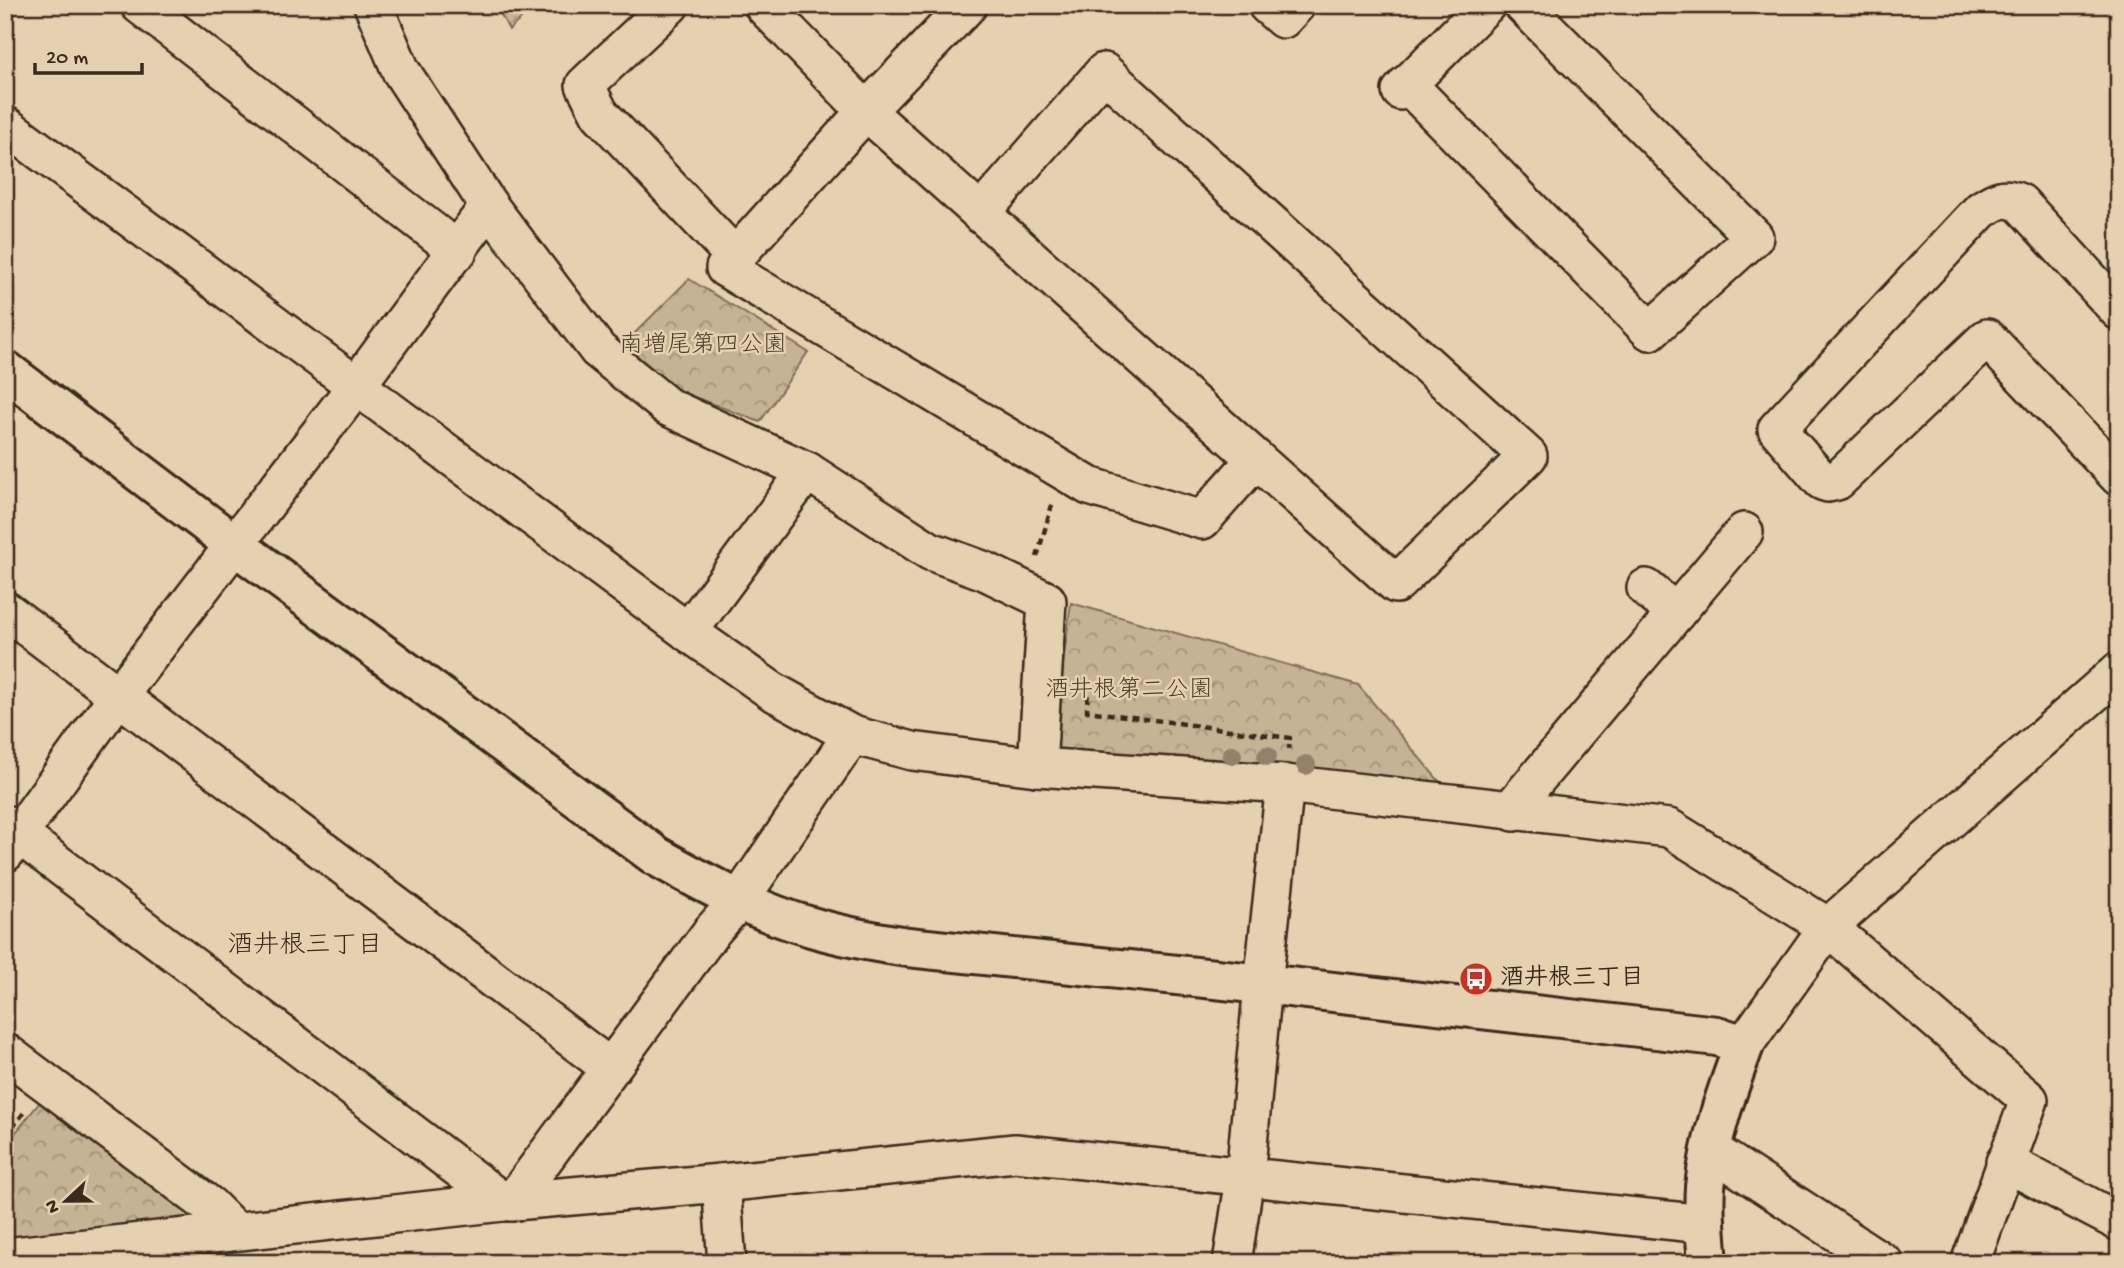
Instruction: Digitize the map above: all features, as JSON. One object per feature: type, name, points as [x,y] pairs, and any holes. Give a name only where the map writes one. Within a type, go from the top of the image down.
[{"type":"street","points":[[140,5],[457,251]]},
{"type":"street","points":[[373,5],[401,71],[489,206],[598,350],[668,407],[807,471],[930,551],[985,571],[1047,601],[1037,767]]},
{"type":"street","points":[[670,5],[585,85],[600,114],[736,257]]},
{"type":"street","points":[[763,5],[866,111],[980,214],[1396,584],[1528,456],[1104,72],[980,214]]},
{"type":"street","points":[[968,5],[866,111],[725,268],[1089,486],[1202,520],[1256,459]]},
{"type":"street","points":[[1267,5],[1283,19],[1296,5]]},
{"type":"street","points":[[1486,5],[1404,87],[1650,331],[1754,237],[1523,5]]},
{"type":"street","points":[[5,125],[688,632],[772,691],[852,735],[912,751],[1037,767],[1285,785],[1669,828],[1828,927],[2029,1100],[1970,1263]]},
{"type":"street","points":[[2119,312],[2020,203],[2001,198],[1981,210],[1777,429],[1822,481],[1837,481],[1987,338],[2119,477]]},
{"type":"street","points":[[489,206],[235,545],[10,837],[508,1202]]},
{"type":"street","points":[[5,370],[235,545],[656,856],[698,880],[805,926],[864,941],[1717,1035],[1744,1045]]},
{"type":"street","points":[[688,632],[807,471]]},
{"type":"street","points":[[1514,812],[1517,802],[1744,532]]},
{"type":"street","points":[[1646,588],[1676,612]]},
{"type":"street","points":[[5,610],[609,1067]]},
{"type":"street","points":[[1707,1263],[1705,1188],[1711,1150],[1723,1103],[1744,1045],[1828,927],[2119,671]]},
{"type":"street","points":[[508,1202],[712,931],[740,899],[852,735]]},
{"type":"street","points":[[1232,1263],[1245,1177],[1285,785]]},
{"type":"street","points":[[5,1052],[210,1206],[234,1231]]},
{"type":"street","points":[[1711,1150],[1884,1263]]},
{"type":"street","points":[[5,1256],[57,1257],[234,1231],[1015,1153],[1705,1224]]},
{"type":"street","points":[[2005,1162],[2119,1222]]},
{"type":"street","points":[[721,1183],[727,1263]]},
{"type":"path","points":[[1042,674],[1088,682],[1087,711],[1290,737]]},
{"type":"green space","points":[[496,5],[536,5],[509,30]]},
{"type":"green space","name":"南増尾第四公園","points":[[689,279],[808,352],[760,422],[676,390],[624,344]]},
{"type":"green space","name":"酒井根第二公園","points":[[1071,603],[1358,685],[1445,788],[1060,755],[1052,746]]},
{"type":"green space","points":[[44,1097],[198,1210],[194,1226],[5,1245],[5,1146]]},
{"type":"place","name":"酒井根三丁目","points":[[1476,979]]},
{"type":"district","name":"酒井根三丁目","points":[[305,947]]}]
